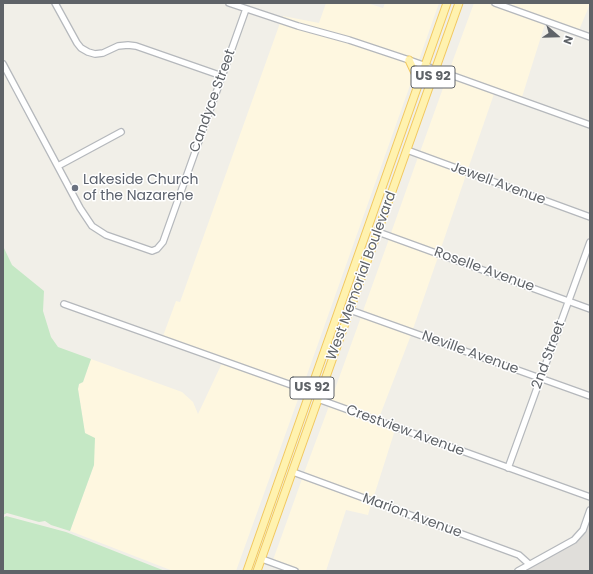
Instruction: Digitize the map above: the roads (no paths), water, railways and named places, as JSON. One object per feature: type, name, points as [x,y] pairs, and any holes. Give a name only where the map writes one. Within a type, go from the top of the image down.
[{"type":"main road","name":"West Memorial Boulevard","points":[[247,571],[447,3]]},
{"type":"main road","name":"West Memorial Boulevard","points":[[257,571],[458,3]]},
{"type":"main road","points":[[409,60],[416,75],[416,89]]},
{"type":"main road","points":[[377,204],[376,218],[378,232]]},
{"type":"main road","points":[[369,227],[370,253]]},
{"type":"main road","points":[[262,559],[261,546],[282,484],[282,472]]},
{"type":"main road","points":[[253,555],[253,571]]},
{"type":"street","points":[[55,3],[77,43],[81,48],[88,52],[95,54],[103,53],[118,46],[136,46],[222,76]]},
{"type":"street","points":[[229,3],[246,10],[349,40],[425,65],[590,125]]},
{"type":"street","points":[[495,3],[590,38]]},
{"type":"street","name":"Candyce Street","points":[[58,166],[80,208],[92,226],[106,235],[147,250],[152,251],[156,249],[163,242],[246,10]]},
{"type":"street","points":[[3,64],[58,166],[122,132]]},
{"type":"street","name":"Jewell Avenue","points":[[407,150],[590,217]]},
{"type":"street","name":"Roselle Avenue","points":[[378,232],[590,309]]},
{"type":"street","name":"2nd Street","points":[[508,468],[590,242]]},
{"type":"street","name":"Crestview Avenue","points":[[64,304],[311,392],[318,398],[590,498]]},
{"type":"street","name":"Neville Avenue","points":[[350,310],[590,396]]},
{"type":"street","name":"Marion Avenue","points":[[292,472],[520,555],[529,564]]},
{"type":"street","points":[[518,571],[574,540],[580,535],[590,510]]},
{"type":"street","points":[[262,559],[295,571]]},
{"type":"place","name":"Lakeside Church of the Nazarene","points":[[75,188]]}]
